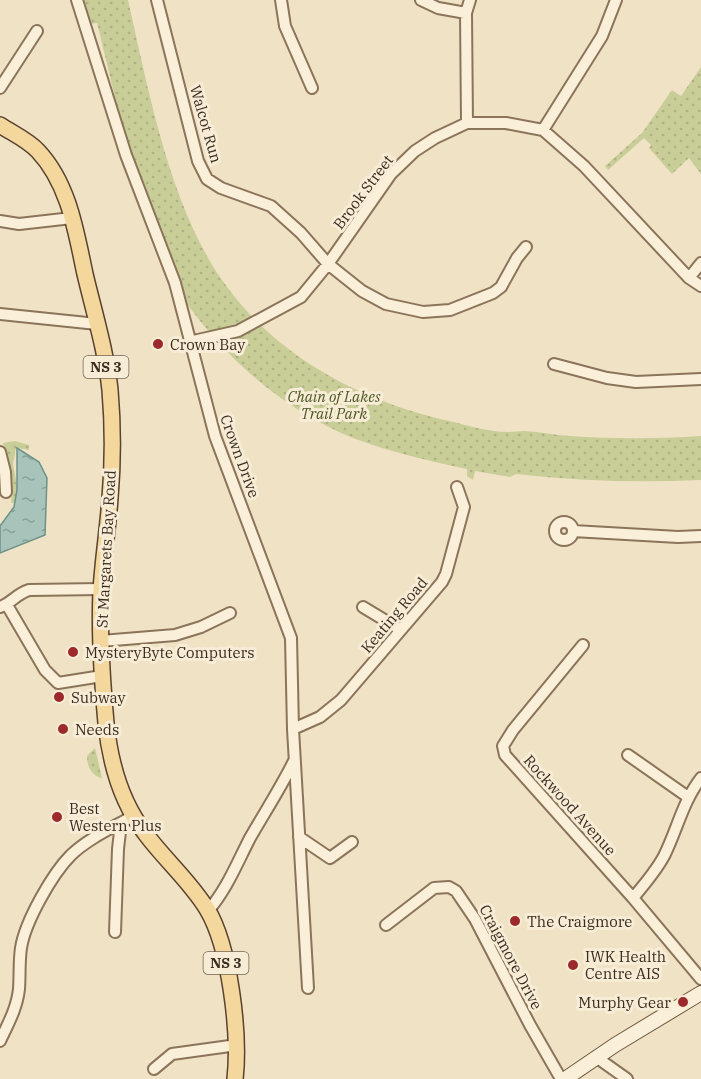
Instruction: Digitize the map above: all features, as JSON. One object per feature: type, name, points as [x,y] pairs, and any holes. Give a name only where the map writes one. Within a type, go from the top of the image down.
[{"type":"main road","name":"St Margarets Bay Road","points":[[0,125],[36,149],[45,160],[62,189],[72,218],[110,388],[110,495],[101,589],[102,676],[108,736],[116,774],[125,801],[127,819],[144,832],[208,911],[224,955],[237,1045],[236,1079]]},
{"type":"main road","points":[[563,1079],[701,993]]},
{"type":"street","name":"Crown Drive","points":[[77,0],[126,155],[175,283],[215,436],[291,638],[294,760],[250,838],[227,885],[208,911]]},
{"type":"street","name":"Walcot Run","points":[[157,0],[198,161],[207,178],[221,188],[271,206],[302,233],[328,264]]},
{"type":"street","points":[[281,0],[285,26],[312,88]]},
{"type":"street","points":[[420,0],[438,8],[466,13]]},
{"type":"street","points":[[467,123],[466,13],[470,0]]},
{"type":"street","points":[[543,130],[602,36],[616,0]]},
{"type":"street","points":[[0,88],[37,31]]},
{"type":"street","name":"Brook Street","points":[[189,342],[238,331],[301,297],[328,264],[391,174],[415,151],[435,138],[467,123],[506,123],[543,130],[569,151],[689,278],[701,286]]},
{"type":"street","points":[[0,221],[19,224],[72,218]]},
{"type":"street","points":[[328,264],[362,291],[386,304],[423,312],[450,310],[493,293],[501,287],[517,258],[526,247]]},
{"type":"street","points":[[689,278],[701,262]]},
{"type":"street","points":[[0,314],[97,324]]},
{"type":"street","points":[[554,364],[607,378],[636,382],[701,379]]},
{"type":"street","points":[[0,452],[5,472],[6,492]]},
{"type":"street","name":"Keating Road","points":[[293,729],[320,717],[341,700],[442,582],[464,507],[457,487]]},
{"type":"street","points":[[573,531],[701,536]]},
{"type":"street","points":[[101,589],[29,590],[20,593],[4,606],[45,670],[58,682],[102,676]]},
{"type":"street","points":[[363,607],[400,630]]},
{"type":"street","points":[[101,641],[175,635],[201,627],[230,614]]},
{"type":"street","name":"Rockwood Avenue","points":[[583,645],[513,730],[503,746],[505,755],[633,898],[701,979]]},
{"type":"street","points":[[628,755],[688,797]]},
{"type":"street","points":[[294,760],[308,988]]},
{"type":"street","points":[[633,898],[664,855],[688,797],[701,778]]},
{"type":"street","points":[[115,932],[118,849],[127,819]]},
{"type":"street","points":[[0,1041],[14,1011],[19,991],[21,947],[26,928],[48,887],[71,855],[110,827],[127,819]]},
{"type":"street","points":[[299,837],[330,858],[352,842]]},
{"type":"street","name":"Craigmore Drive","points":[[386,925],[434,888],[449,887],[456,891],[475,919],[530,1026],[563,1079]]},
{"type":"street","points":[[154,1069],[172,1054],[237,1045]]},
{"type":"street","points":[[596,1057],[627,1079]]},
{"type":"green space","name":"Chain of Lakes Trail Park","points":[[83,0],[128,0],[157,124],[187,215],[200,243],[221,278],[245,309],[273,336],[304,360],[337,380],[373,397],[410,411],[478,428],[500,432],[525,431],[603,438],[701,436],[701,480],[608,481],[516,474],[510,477],[475,471],[473,480],[467,476],[467,469],[410,456],[353,438],[325,425],[274,393],[251,374],[208,331],[172,282],[179,277],[151,217],[130,153],[97,23],[89,24]]},
{"type":"green space","points":[[701,67],[701,174],[689,158],[672,174],[649,148],[651,145],[644,138],[608,170],[605,166],[642,133],[672,90],[681,96]]},
{"type":"green space","points":[[15,441],[29,445],[29,450],[18,448],[15,450],[13,465],[17,493],[14,503],[11,503],[11,473],[3,443]]},
{"type":"green space","points":[[95,748],[102,778],[93,773],[88,764],[87,756]]},
{"type":"water","points":[[17,448],[39,462],[47,478],[45,535],[0,553],[0,526],[14,507],[17,490]]},
{"type":"place","name":"Crown Bay","points":[[158,344]]},
{"type":"place","name":"MysteryByte Computers","points":[[73,652]]},
{"type":"place","name":"Subway","points":[[59,697]]},
{"type":"place","name":"Needs","points":[[63,729]]},
{"type":"place","name":"Best Western Plus","points":[[57,817]]},
{"type":"place","name":"The Craigmore","points":[[515,921]]},
{"type":"place","name":"IWK Health Centre AIS","points":[[573,965]]},
{"type":"place","name":"Murphy Gear","points":[[683,1002]]}]
